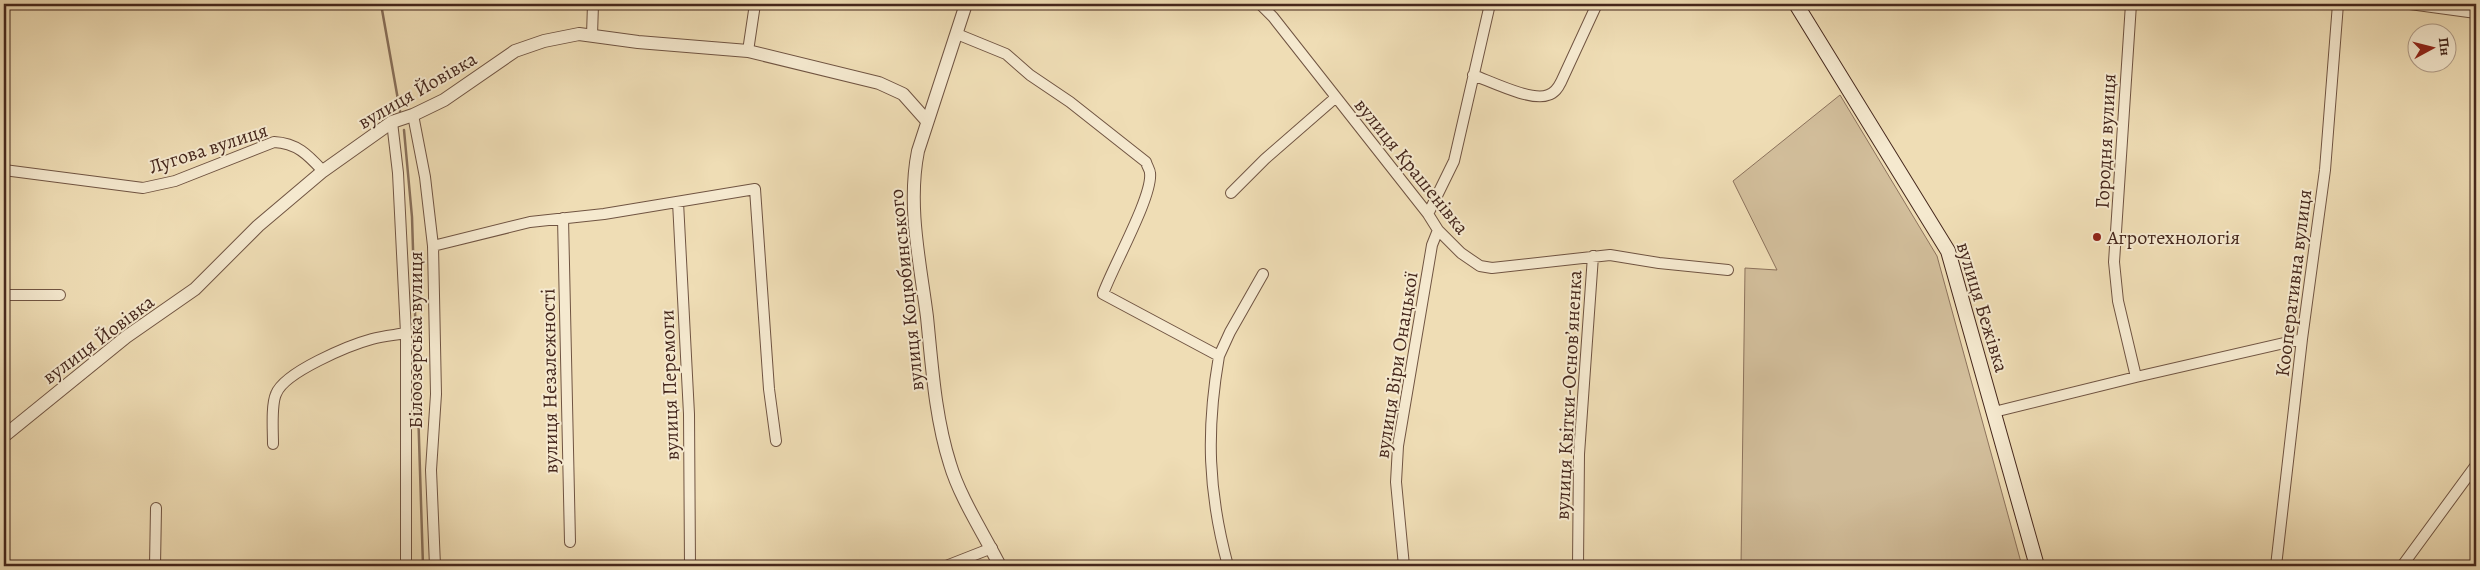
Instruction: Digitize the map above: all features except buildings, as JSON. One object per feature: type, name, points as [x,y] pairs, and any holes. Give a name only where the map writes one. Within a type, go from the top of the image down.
[{"type":"main road","name":"вулиця Бежівка","points":[[1796,4],[1948,251],[2036,566]]},
{"type":"street","points":[[592,35],[594,4]]},
{"type":"street","points":[[748,51],[755,4]]},
{"type":"street","name":"вулиця Коцюбинського","points":[[966,4],[927,121],[914,172],[914,210],[938,411],[950,466],[1000,566]]},
{"type":"street","name":"вулиця Крашенівка","points":[[1260,4],[1273,17],[1428,214],[1438,230],[1470,260],[1480,266],[1492,268],[1610,255],[1659,263],[1728,270]]},
{"type":"street","points":[[1428,214],[1454,161],[1490,4]]},
{"type":"street","points":[[1473,75],[1533,96],[1548,96],[1556,91],[1562,82],[1596,4]]},
{"type":"street","name":"Городня вулиця","points":[[2131,4],[2114,262],[2118,301],[2136,377]]},
{"type":"street","name":"Кооперативна вулиця","points":[[2276,566],[2302,338],[2325,170],[2338,4]]},
{"type":"street","points":[[2410,4],[2476,13]]},
{"type":"street","points":[[956,34],[1006,54],[1030,75],[1077,108],[1146,162],[1150,174],[1149,185],[1131,233],[1109,277],[1103,294],[1219,356]]},
{"type":"street","name":"вулиця Йовівка","points":[[4,436],[126,337],[195,289],[258,226],[323,171],[392,122],[413,115],[444,100],[521,48],[564,36],[592,35],[638,42],[748,51],[879,83],[903,94],[927,121]]},
{"type":"street","points":[[1231,193],[1278,147],[1335,98]]},
{"type":"street","name":"Білоозерська вулиця","points":[[413,115],[425,177],[433,246],[436,394],[432,470],[435,566]]},
{"type":"street","name":"Білоозерська вулиця","points":[[392,122],[397,164],[406,333],[406,566]]},
{"type":"street","name":"Лугова вулиця","points":[[4,170],[144,188],[175,181],[274,142],[289,143],[296,147],[323,171]]},
{"type":"street","points":[[433,246],[530,222],[678,202],[755,189],[769,389],[776,442]]},
{"type":"street","name":"вулиця Перемоги","points":[[678,202],[688,385],[690,566]]},
{"type":"street","name":"вулиця Незалежності","points":[[563,218],[570,542]]},
{"type":"street","name":"вулиця Віри Онацької","points":[[1404,566],[1396,482],[1398,446],[1432,245],[1438,230]]},
{"type":"street","name":"вулиця Квітки-Основʼяненка","points":[[1578,566],[1579,454],[1593,256]]},
{"type":"street","points":[[1228,566],[1216,516],[1210,451],[1212,396],[1219,356],[1230,332],[1263,274]]},
{"type":"street","points":[[4,295],[60,295]]},
{"type":"street","points":[[272,444],[275,394],[282,385],[305,368],[348,347],[373,338],[406,333]]},
{"type":"street","points":[[1994,412],[2302,338]]},
{"type":"street","points":[[2402,566],[2476,465]]},
{"type":"street","points":[[155,566],[156,508]]},
{"type":"street","points":[[946,566],[992,548]]},
{"type":"shaded area","points":[[1840,95],[1937,256],[2022,566],[1741,566],[1745,268],[1777,270],[1733,181]]},
{"type":"waterway","points":[[381,4],[400,111]]},
{"type":"waterway","points":[[404,130],[412,217],[423,566]]},
{"type":"place","name":"Агротехнологія","points":[[2097,237]]}]
